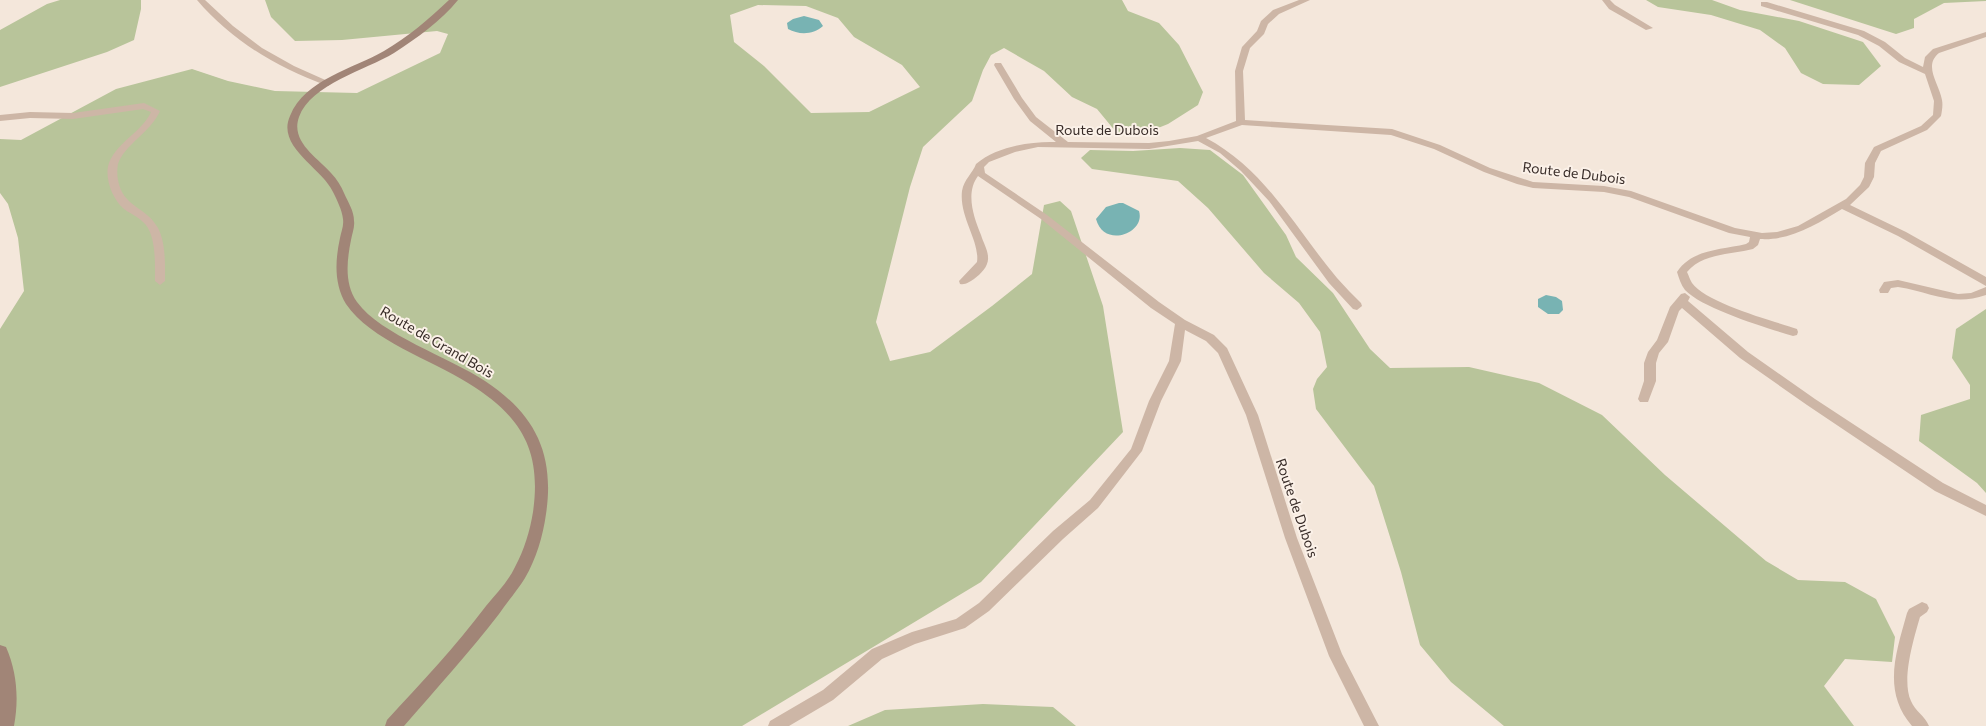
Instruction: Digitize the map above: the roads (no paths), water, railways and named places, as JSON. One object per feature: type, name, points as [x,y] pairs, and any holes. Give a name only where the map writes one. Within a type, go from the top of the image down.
[{"type":"main road","name":"Route de Grand Bois","points":[[394,726],[482,625],[521,572],[536,532],[541,494],[540,460],[533,441],[522,422],[504,401],[488,388],[382,331],[352,303],[344,289],[341,271],[349,223],[345,207],[332,180],[304,152],[294,138],[291,128],[300,106],[309,96],[328,83],[387,54],[434,19],[454,0]]},
{"type":"main road","points":[[0,652],[8,688],[6,726]]},
{"type":"street","points":[[201,0],[224,24],[247,43],[298,73],[328,83]]},
{"type":"street","points":[[1241,122],[1239,71],[1246,47],[1261,32],[1264,23],[1276,12],[1306,0]]},
{"type":"street","points":[[1606,0],[1612,7],[1649,28]]},
{"type":"street","points":[[1764,4],[1861,33],[1876,40],[1902,60],[1928,72]]},
{"type":"street","points":[[1928,72],[1929,57],[1936,51],[1986,34]]},
{"type":"street","points":[[998,65],[1013,92],[1030,115],[1065,144]]},
{"type":"street","name":"Route de Dubois","points":[[1372,726],[1336,656],[1291,538],[1252,416],[1223,351],[1210,338],[1181,323],[1155,305],[1044,217],[994,184],[981,174],[979,166],[986,160],[1012,150],[1038,144],[1149,146],[1199,138],[1241,122],[1392,132],[1437,147],[1487,170],[1520,182],[1534,185],[1604,189],[1631,194],[1713,224],[1755,235],[1777,235],[1802,228],[1842,205],[1864,187],[1869,177],[1870,164],[1877,149],[1924,128],[1937,116],[1938,101],[1928,72]]},
{"type":"street","points":[[0,118],[30,115],[74,116],[144,106],[156,111],[150,122],[124,147],[114,164],[112,176],[120,200],[132,211],[143,216],[153,228],[158,247],[160,281]]},
{"type":"street","points":[[1199,138],[1223,151],[1272,198],[1332,280],[1357,306]]},
{"type":"street","points":[[964,280],[975,273],[983,260],[984,253],[974,228],[966,186],[970,178],[979,170]]},
{"type":"street","points":[[1842,205],[1902,234],[1986,282]]},
{"type":"street","points":[[1755,235],[1754,242],[1749,247],[1701,257],[1688,263],[1682,272],[1691,290],[1711,302],[1793,332]]},
{"type":"street","points":[[1884,290],[1888,285],[1900,283],[1950,297],[1962,297],[1986,291]]},
{"type":"street","points":[[1644,399],[1650,381],[1650,363],[1654,352],[1662,342],[1674,310],[1691,290]]},
{"type":"street","points":[[1681,301],[1744,355],[1811,402],[1939,487],[1986,511]]},
{"type":"street","points":[[775,726],[828,695],[877,654],[912,638],[960,624],[984,607],[1058,535],[1094,504],[1136,451],[1155,401],[1175,361],[1181,323]]},
{"type":"street","points":[[1922,608],[1914,613],[1908,635],[1900,689],[1905,704],[1922,726]]},
{"type":"water","points":[[804,16],[819,20],[823,26],[815,31],[806,33],[788,29],[787,23]]},
{"type":"water","points":[[1119,203],[1139,211],[1139,219],[1131,231],[1115,235],[1107,233],[1100,228],[1096,219],[1106,207]]},
{"type":"water","points":[[1546,295],[1556,297],[1562,301],[1563,310],[1559,314],[1548,314],[1538,307],[1538,299]]}]
